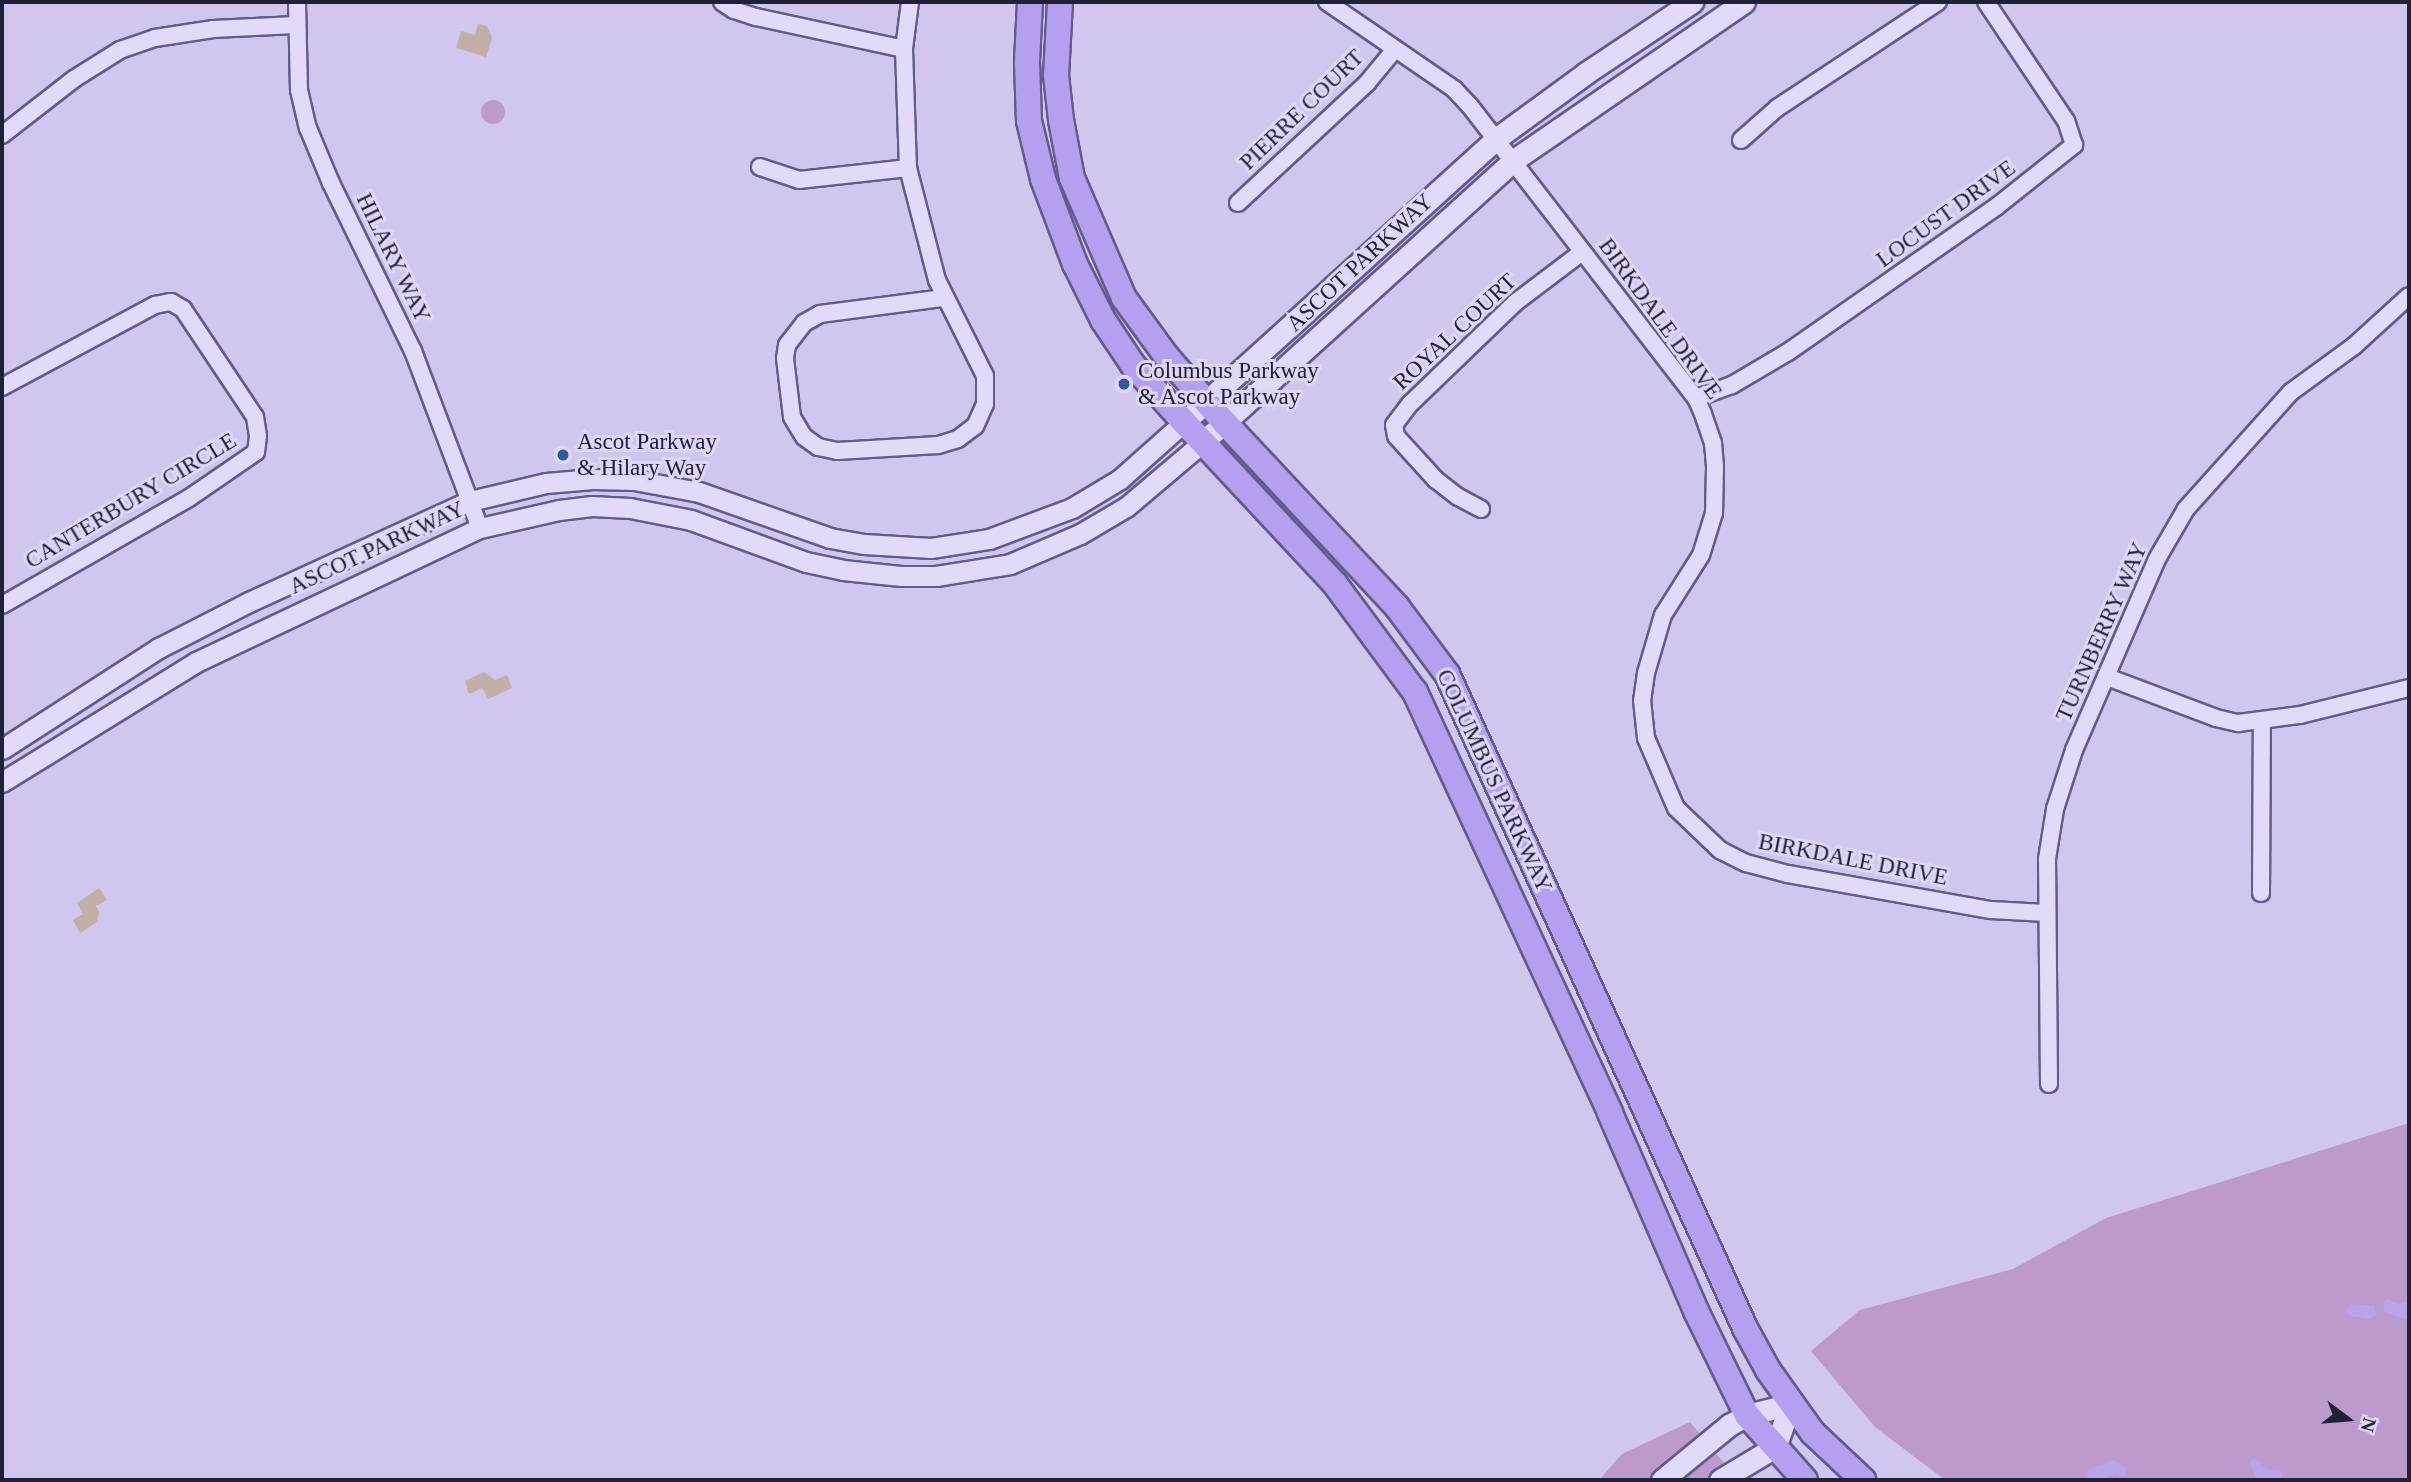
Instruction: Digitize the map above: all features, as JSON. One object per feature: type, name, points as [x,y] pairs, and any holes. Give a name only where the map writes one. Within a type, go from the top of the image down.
[{"type":"main road","name":"COLUMBUS PARKWAY","points":[[1030,2],[1027,62],[1029,121],[1043,179],[1075,264],[1102,320],[1133,365],[1335,584],[1415,692],[1610,1112],[1696,1311],[1748,1415],[1805,1480]]},
{"type":"main road","name":"COLUMBUS PARKWAY","points":[[1060,2],[1056,75],[1060,120],[1072,177],[1124,298],[1167,357],[1397,607],[1447,674],[1745,1328],[1791,1404],[1813,1433],[1863,1480]]},
{"type":"main road","name":"ASCOT PARKWAY","points":[[1184,422],[1497,138],[1586,73],[1692,2]]},
{"type":"main road","name":"ASCOT PARKWAY","points":[[1205,441],[1514,160],[1744,2]]},
{"type":"main road","points":[[1662,1480],[1725,1427],[1748,1415],[1791,1404]]},
{"type":"main road","points":[[1720,1480],[1775,1447],[1791,1404]]},
{"type":"street","name":"HILARY WAY","points":[[297,2],[299,90],[308,128],[331,183],[413,351],[480,528]]},
{"type":"street","points":[[722,2],[734,10],[756,17],[904,49]]},
{"type":"street","points":[[910,2],[904,49],[908,168],[928,254],[944,298],[985,376],[985,404],[975,426],[948,442],[858,452],[818,447],[804,437],[792,417],[785,358],[787,345],[803,323],[820,314],[944,298]]},
{"type":"street","name":"BIRKDALE DRIVE","points":[[1327,2],[1454,89],[1497,138],[1696,398],[1713,443],[1714,513],[1701,555],[1663,615],[1646,673],[1642,700],[1646,738],[1676,808],[1720,850],[1746,863],[1788,874],[1991,910],[2046,913]]},
{"type":"street","points":[[1741,140],[1777,108],[1938,2]]},
{"type":"street","name":"LOCUST DRIVE","points":[[1696,398],[1732,385],[1788,352],[1996,207],[2074,145],[2066,121],[1986,2]]},
{"type":"street","points":[[2,135],[74,79],[120,50],[155,38],[213,29],[296,25]]},
{"type":"street","name":"PIERRE COURT","points":[[1238,203],[1367,83],[1395,49]]},
{"type":"street","points":[[760,167],[799,180],[908,168]]},
{"type":"street","name":"ROYAL COURT","points":[[1481,509],[1458,498],[1436,480],[1396,436],[1394,425],[1410,404],[1516,302],[1582,252]]},
{"type":"street","name":"TURNBERRY WAY","points":[[2049,1084],[2047,859],[2055,809],[2074,750],[2157,559],[2186,509],[2291,392],[2354,346],[2409,296]]},
{"type":"street","name":"CANTERBURY CIRCLE","points":[[2,387],[155,305],[171,302],[183,309],[255,417],[258,436],[256,452],[189,498],[2,605]]},
{"type":"street","name":"ASCOT PARKWAY","points":[[2,749],[159,648],[249,602],[470,501],[546,483],[593,479],[634,480],[699,492],[830,538],[864,544],[931,548],[989,538],[1072,508],[1119,479],[1184,422]]},
{"type":"street","name":"ASCOT PARKWAY","points":[[2,782],[196,662],[480,528],[559,510],[592,506],[630,508],[691,520],[806,562],[843,570],[901,576],[936,576],[1010,564],[1080,534],[1137,499],[1205,441]]},
{"type":"street","points":[[2107,677],[2216,718],[2238,723],[2262,721],[2409,688]]},
{"type":"street","points":[[2261,893],[2262,721]]},
{"type":"shaded area","points":[[478,24],[487,26],[492,38],[486,57],[456,48],[461,31],[475,35]]},
{"type":"shaded area","points":[[493,100],[504,107],[505,112],[498,123],[493,124],[482,117],[481,112],[488,101]]},
{"type":"shaded area","points":[[484,672],[495,680],[507,675],[512,688],[488,699],[482,688],[469,694],[465,681]]},
{"type":"shaded area","points":[[99,888],[107,900],[96,906],[99,912],[97,922],[80,933],[73,920],[83,914],[77,903]]},
{"type":"shaded area","points":[[2409,1123],[2409,1480],[1945,1480],[1875,1427],[1811,1351],[1860,1310],[2013,1269],[2106,1218]]},
{"type":"shaded area","points":[[1690,1422],[1738,1480],[1599,1480],[1622,1454]]},
{"type":"sand","points":[[2387,1299],[2398,1304],[2409,1301],[2409,1320],[2385,1312],[2383,1304]]},
{"type":"sand","points":[[2350,1304],[2374,1306],[2376,1314],[2370,1319],[2351,1316],[2346,1311]]},
{"type":"sand","points":[[2254,1458],[2267,1469],[2281,1471],[2283,1480],[2256,1478],[2250,1463]]},
{"type":"sand","points":[[2114,1460],[2125,1467],[2126,1477],[2115,1474],[2104,1480],[2087,1480],[2088,1470]]},
{"type":"place","name":"Columbus Parkway & Ascot Parkway","points":[[1124,384]]},
{"type":"place","name":"Ascot Parkway & Hilary Way","points":[[563,455]]}]
